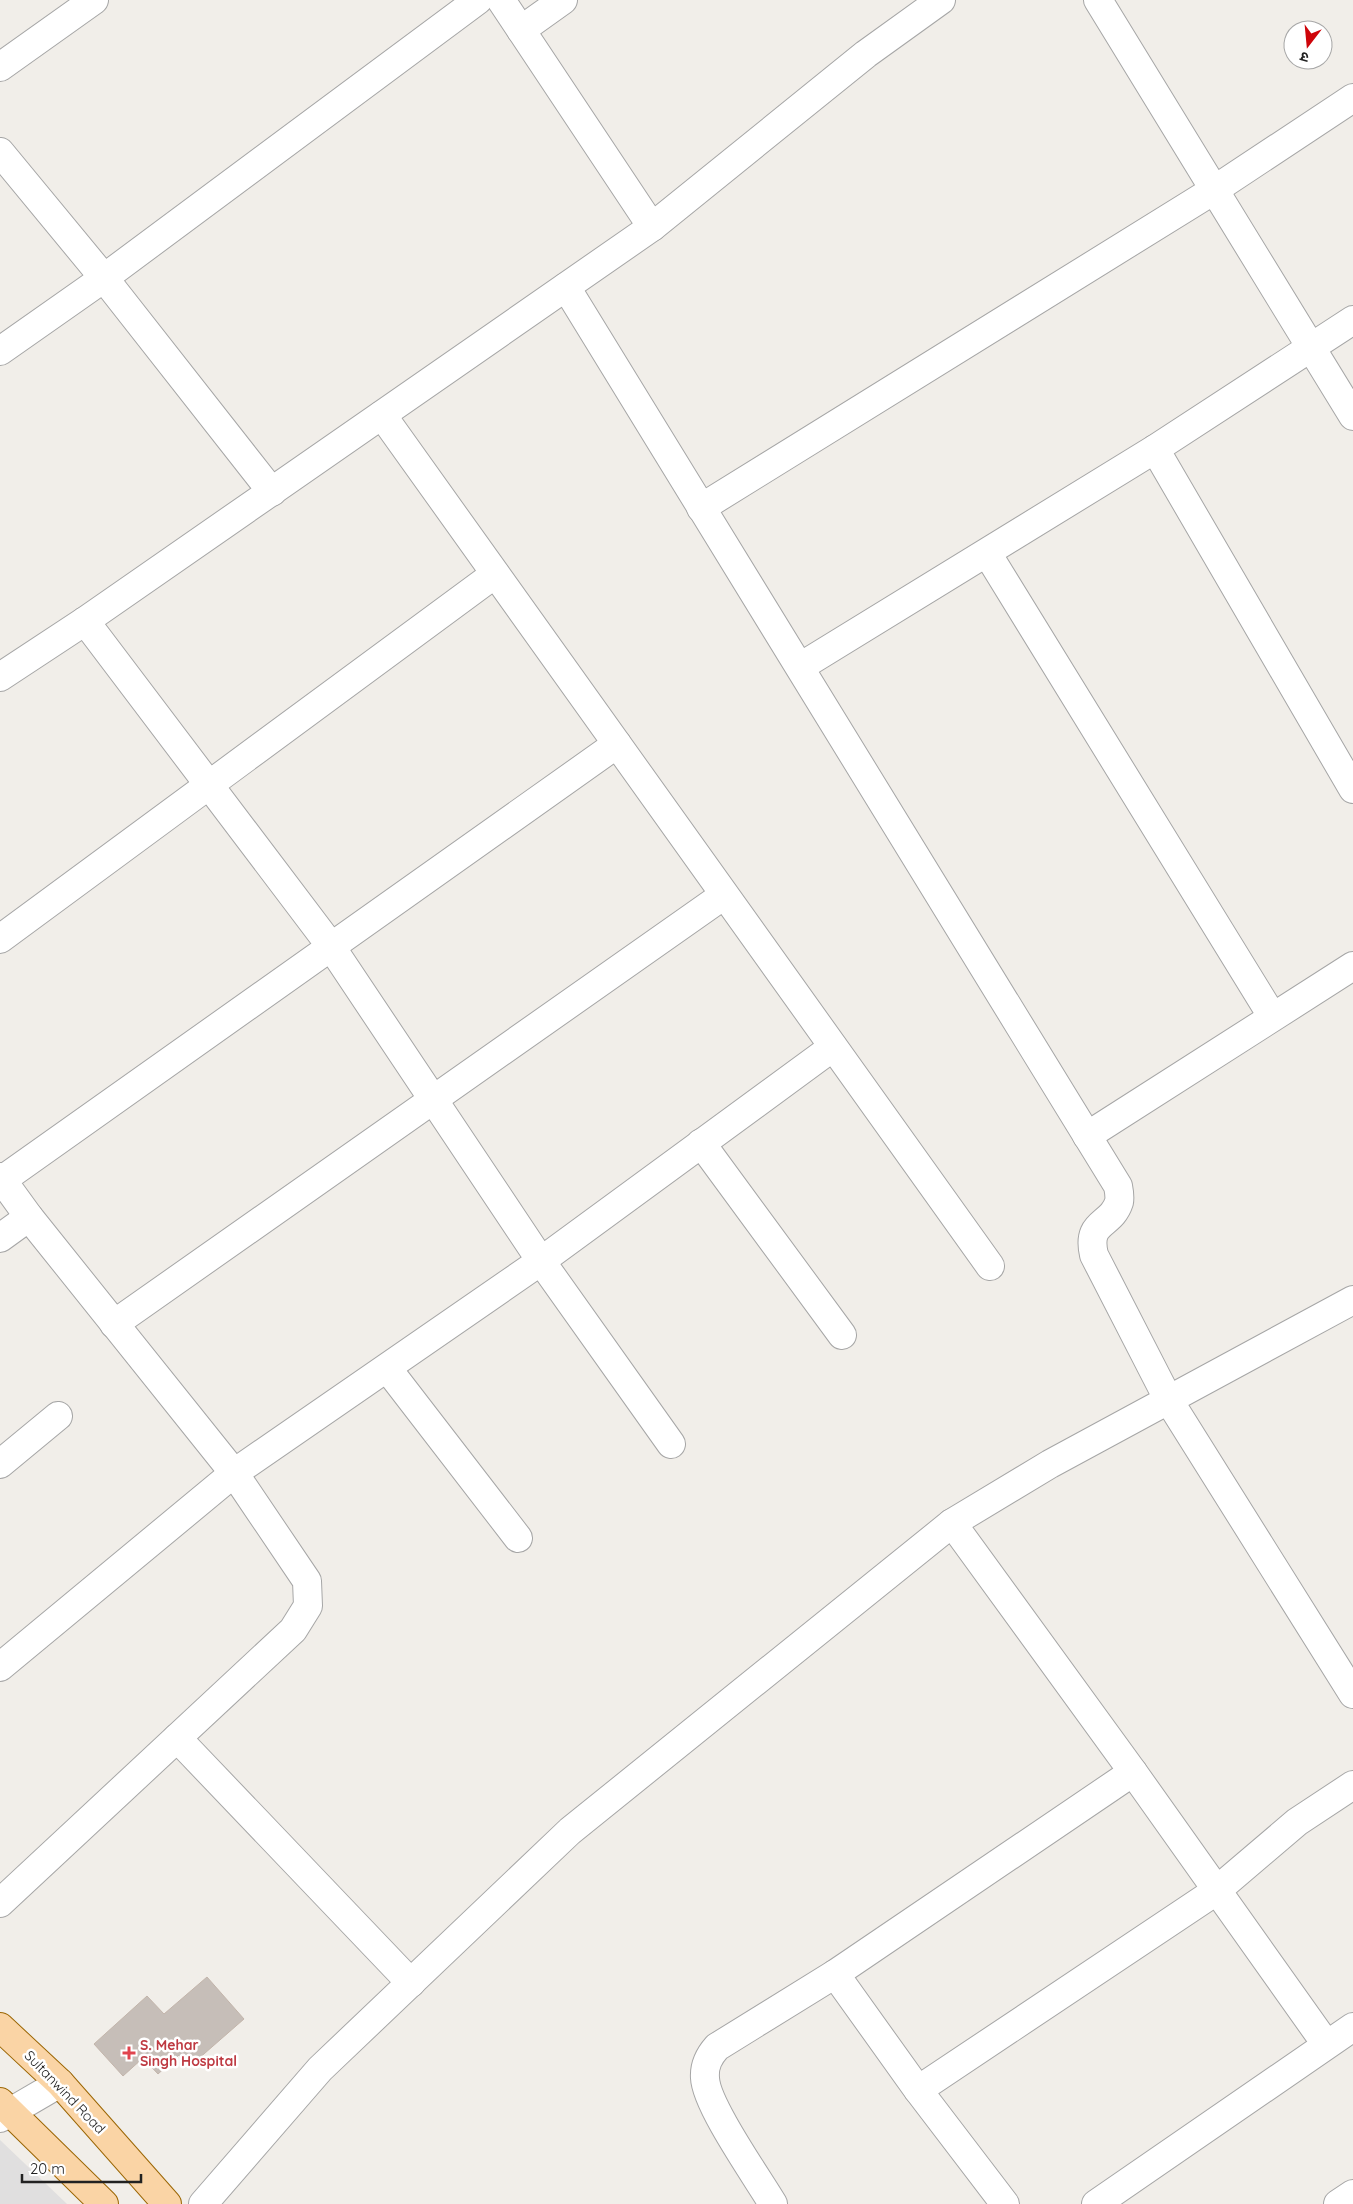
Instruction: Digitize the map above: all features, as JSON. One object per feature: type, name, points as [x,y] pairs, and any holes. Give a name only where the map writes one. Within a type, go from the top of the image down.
[{"type":"main road","name":"Sultanwind Road","points":[[0,2027],[60,2083],[167,2204]]},
{"type":"main road","points":[[3,2111],[104,2204]]},
{"type":"street","points":[[0,67],[94,0]]},
{"type":"street","points":[[0,351],[104,278],[478,0]]},
{"type":"street","points":[[501,0],[652,227]]},
{"type":"street","points":[[521,30],[563,0]]},
{"type":"street","points":[[0,677],[272,492],[652,227],[866,54],[941,0]]},
{"type":"street","points":[[1098,0],[1353,416]]},
{"type":"street","points":[[701,508],[1214,190],[1353,98]]},
{"type":"street","points":[[0,152],[104,278],[272,492]]},
{"type":"street","points":[[566,287],[1118,1186],[1120,1200],[1112,1214],[1096,1228],[1091,1242],[1094,1255],[1168,1399],[1353,1694]]},
{"type":"street","points":[[800,667],[1155,449],[1353,320]]},
{"type":"street","points":[[382,415],[990,1266]]},
{"type":"street","points":[[1155,449],[1353,789]]},
{"type":"street","points":[[987,553],[1272,1016]]},
{"type":"street","points":[[0,939],[495,574]]},
{"type":"street","points":[[85,621],[330,945],[541,1261],[671,1444]]},
{"type":"street","points":[[0,1903],[293,1630],[308,1606],[308,1581],[234,1473],[28,1217],[1,1178],[617,744]]},
{"type":"street","points":[[114,1324],[724,895]]},
{"type":"street","points":[[1087,1136],[1353,966]]},
{"type":"street","points":[[0,1667],[234,1473],[541,1261],[833,1047]]},
{"type":"street","points":[[701,1143],[842,1335]]},
{"type":"street","points":[[0,1238],[28,1217]]},
{"type":"street","points":[[203,2204],[320,2069],[570,1831],[952,1523],[1050,1464],[1353,1300]]},
{"type":"street","points":[[387,1368],[518,1538]]},
{"type":"street","points":[[0,1464],[58,1416]]},
{"type":"street","points":[[952,1523],[1326,2044]]},
{"type":"street","points":[[177,1738],[411,1983]]},
{"type":"street","points":[[773,2204],[710,2099],[705,2078],[708,2059],[717,2046],[834,1974],[1132,1772]]},
{"type":"street","points":[[918,2090],[1216,1891],[1297,1822],[1353,1785]]},
{"type":"street","points":[[834,1974],[918,2090],[1005,2204]]},
{"type":"street","points":[[1096,2204],[1353,2027]]},
{"type":"street","points":[[3,2111],[60,2083]]},
{"type":"street","points":[[1338,2204],[1353,2194]]},
{"type":"shaded area","points":[[0,2140],[67,2204],[0,2204]]},
{"type":"building","points":[[207,1977],[244,2019],[189,2067],[179,2055],[158,2074],[143,2058],[123,2076],[94,2044],[147,1996],[164,2014]]},
{"type":"place","name":"S. Mehar Singh Hospital","points":[[129,2053]]}]
